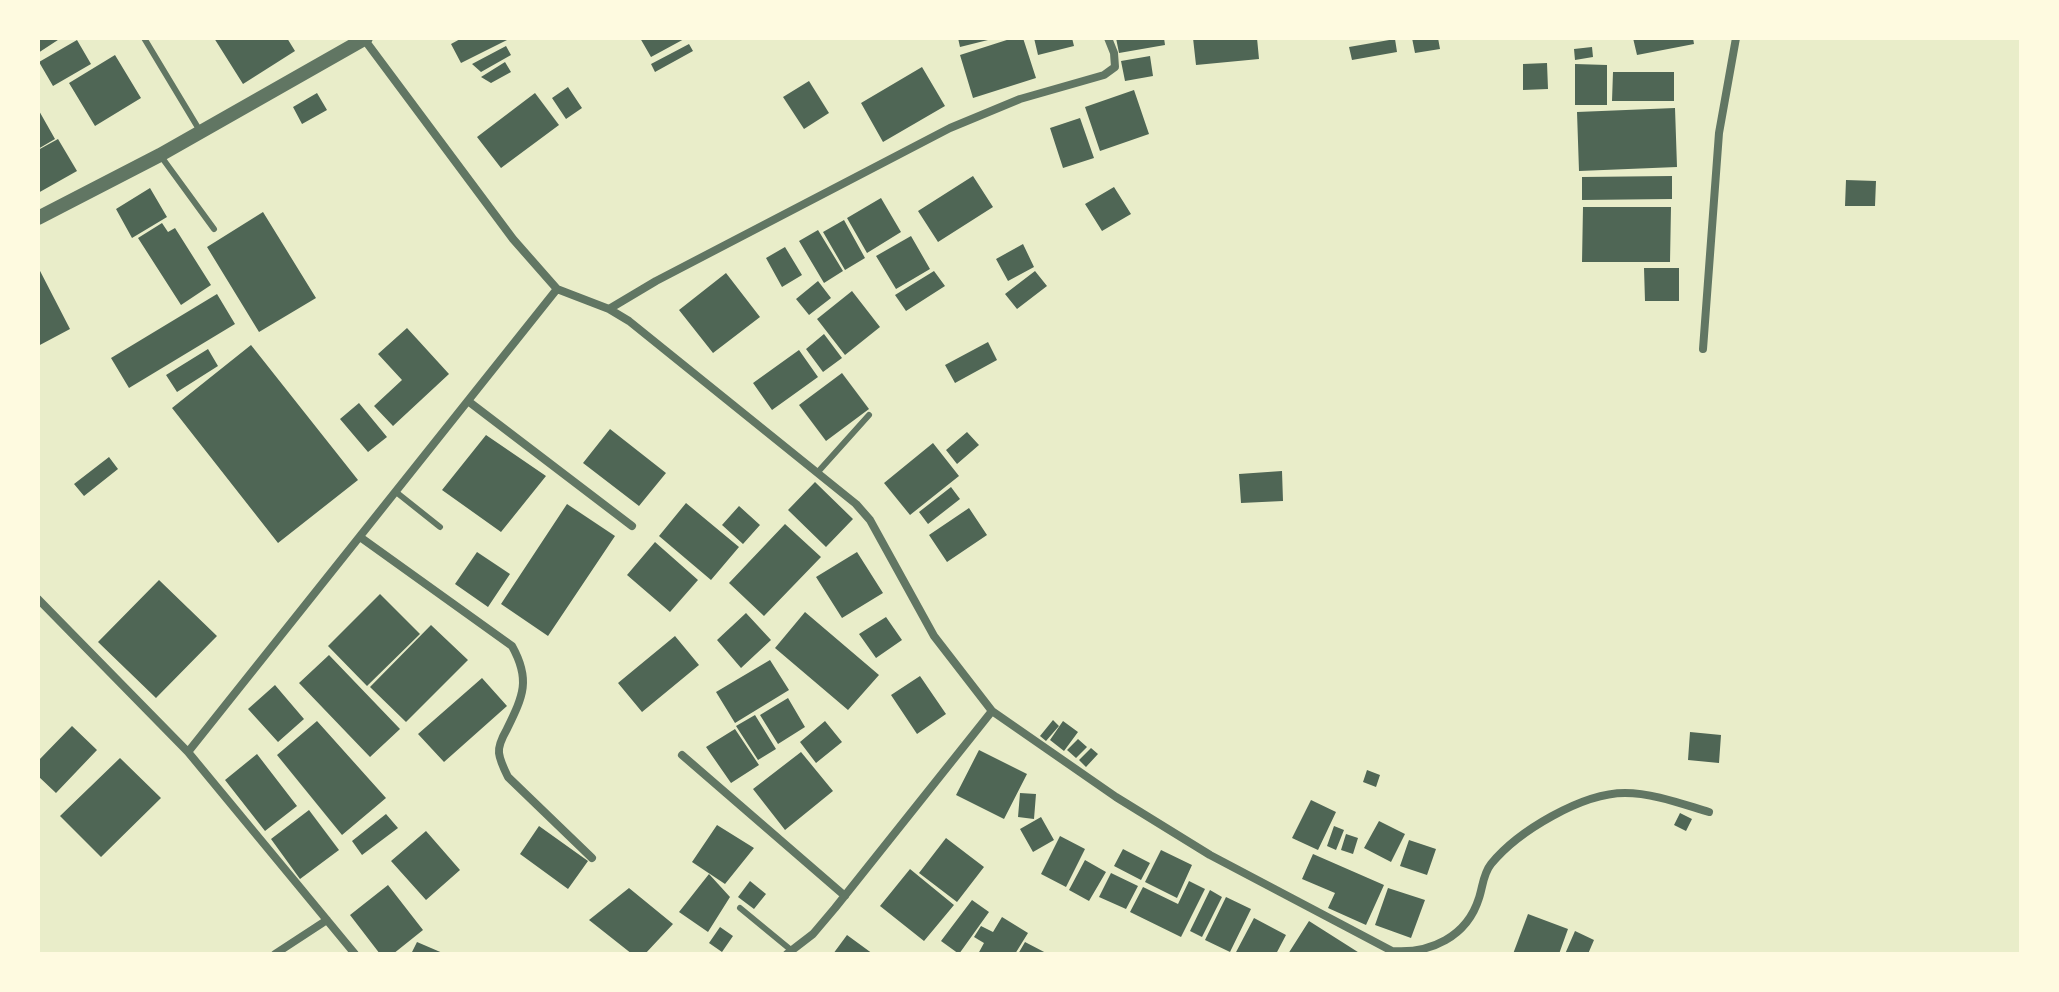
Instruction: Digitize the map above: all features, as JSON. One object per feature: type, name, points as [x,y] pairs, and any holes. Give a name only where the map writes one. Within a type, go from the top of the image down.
[{"type":"street","points":[[609,309],[656,281],[950,128],[1020,99],[1104,75],[1115,67],[1108,38]]},
{"type":"street","points":[[1703,349],[1719,133],[1736,38]]},
{"type":"street","points":[[38,218],[160,155],[365,39],[513,239],[557,289],[609,309],[629,321],[856,504],[870,520],[934,636],[992,711],[1116,797],[1210,855],[1391,953],[1410,952],[1432,948],[1467,924],[1490,866],[1503,851],[1569,807],[1606,795],[1625,793],[1656,797],[1709,812]]},
{"type":"street","points":[[188,752],[557,289]]},
{"type":"street","points":[[468,401],[632,526]]},
{"type":"street","points":[[360,537],[512,646],[523,666],[524,684],[519,706],[498,750],[502,764],[508,777],[592,858]]},
{"type":"street","points":[[38,599],[188,752],[355,954]]},
{"type":"street","points":[[789,952],[813,934],[992,711]]},
{"type":"street","points":[[682,755],[845,896]]},
{"type":"street","points":[[275,954],[327,920]]},
{"type":"lane","points":[[144,38],[200,131]]},
{"type":"lane","points":[[160,155],[214,229]]},
{"type":"lane","points":[[817,473],[869,415]]},
{"type":"lane","points":[[396,492],[440,527]]},
{"type":"lane","points":[[740,908],[789,952]]},
{"type":"building","points":[[38,38],[61,38],[38,53]]},
{"type":"building","points":[[214,38],[287,38],[295,51],[243,84]]},
{"type":"building","points":[[462,38],[511,38],[461,63],[451,44]]},
{"type":"building","points":[[640,38],[686,38],[651,57]]},
{"type":"building","points":[[958,38],[992,38],[992,39],[960,47]]},
{"type":"building","points":[[1013,38],[1023,38],[1036,78],[973,98],[960,55]]},
{"type":"building","points":[[1034,38],[1072,38],[1074,46],[1038,55]]},
{"type":"building","points":[[1116,38],[1164,38],[1165,45],[1119,53]]},
{"type":"building","points":[[1193,38],[1257,38],[1259,59],[1196,65]]},
{"type":"building","points":[[1412,38],[1438,38],[1440,49],[1415,53]]},
{"type":"building","points":[[1633,38],[1693,38],[1694,44],[1637,55]]},
{"type":"building","points":[[1395,39],[1397,52],[1352,60],[1349,47]]},
{"type":"building","points":[[77,40],[91,64],[53,86],[39,62]]},
{"type":"building","points":[[689,44],[693,51],[655,72],[651,64]]},
{"type":"building","points":[[506,46],[511,55],[481,72],[472,64]]},
{"type":"building","points":[[1592,47],[1593,57],[1575,60],[1574,49]]},
{"type":"building","points":[[115,55],[141,98],[95,126],[69,83]]},
{"type":"building","points":[[1150,56],[1153,76],[1125,81],[1121,61]]},
{"type":"building","points":[[505,62],[511,72],[491,83],[481,77]]},
{"type":"building","points":[[1547,63],[1548,89],[1523,90],[1523,64]]},
{"type":"building","points":[[1575,64],[1607,65],[1607,105],[1575,105]]},
{"type":"building","points":[[922,67],[945,106],[883,142],[861,103]]},
{"type":"building","points":[[1613,72],[1674,72],[1674,101],[1612,101]]},
{"type":"building","points":[[809,81],[829,113],[804,129],[783,97]]},
{"type":"building","points":[[568,87],[582,108],[566,119],[552,98]]},
{"type":"building","points":[[1134,90],[1149,134],[1100,151],[1085,107]]},
{"type":"building","points":[[317,93],[327,110],[302,124],[293,107]]},
{"type":"building","points":[[535,93],[559,125],[501,168],[477,137]]},
{"type":"building","points":[[1675,108],[1677,167],[1579,171],[1577,112]]},
{"type":"building","points":[[38,109],[55,139],[38,149]]},
{"type":"building","points":[[1080,118],[1094,158],[1063,168],[1050,128]]},
{"type":"building","points":[[58,139],[77,171],[38,193],[38,150]]},
{"type":"building","points":[[973,176],[993,207],[938,242],[918,211]]},
{"type":"building","points":[[1672,176],[1672,199],[1582,200],[1582,177]]},
{"type":"building","points":[[1846,180],[1876,181],[1875,206],[1845,206]]},
{"type":"building","points":[[1114,187],[1131,214],[1102,231],[1085,204]]},
{"type":"building","points":[[150,188],[167,217],[132,238],[116,209]]},
{"type":"building","points":[[881,198],[901,232],[867,253],[847,218]]},
{"type":"building","points":[[1583,207],[1671,207],[1670,262],[1582,262]]},
{"type":"building","points":[[263,212],[316,298],[259,332],[207,247]]},
{"type":"building","points":[[844,220],[865,258],[845,270],[823,232]]},
{"type":"building","points":[[162,223],[168,232],[175,228],[211,285],[181,305],[138,238]]},
{"type":"building","points":[[818,230],[843,271],[824,283],[799,241]]},
{"type":"building","points":[[911,236],[930,269],[896,289],[876,256]]},
{"type":"building","points":[[1023,244],[1034,267],[1008,281],[996,259]]},
{"type":"building","points":[[785,247],[802,275],[782,287],[766,258]]},
{"type":"building","points":[[38,267],[70,329],[38,346]]},
{"type":"building","points":[[1644,268],[1679,268],[1679,301],[1645,301]]},
{"type":"building","points":[[934,271],[945,286],[906,311],[895,295]]},
{"type":"building","points":[[1035,271],[1047,286],[1017,309],[1005,294]]},
{"type":"building","points":[[726,273],[760,317],[713,353],[679,310]]},
{"type":"building","points":[[818,281],[831,298],[809,315],[796,299]]},
{"type":"building","points":[[852,291],[880,327],[845,355],[817,319]]},
{"type":"building","points":[[217,294],[235,324],[129,388],[111,358]]},
{"type":"building","points":[[407,328],[449,374],[393,426],[374,406],[402,380],[378,354]]},
{"type":"building","points":[[824,334],[842,358],[823,372],[806,349]]},
{"type":"building","points":[[988,342],[997,360],[955,383],[945,365]]},
{"type":"building","points":[[251,345],[358,480],[278,543],[172,408]]},
{"type":"building","points":[[208,349],[218,366],[177,392],[166,375]]},
{"type":"building","points":[[799,350],[818,377],[772,410],[753,383]]},
{"type":"building","points":[[842,373],[869,409],[826,441],[799,405]]},
{"type":"building","points":[[359,403],[387,437],[368,452],[340,419]]},
{"type":"building","points":[[610,429],[666,473],[639,506],[583,463]]},
{"type":"building","points":[[967,432],[979,445],[957,464],[946,450]]},
{"type":"building","points":[[486,435],[546,476],[501,532],[442,490]]},
{"type":"building","points":[[933,443],[959,476],[910,515],[884,483]]},
{"type":"building","points":[[109,457],[118,469],[84,496],[74,484]]},
{"type":"building","points":[[1282,471],[1283,501],[1241,503],[1239,474]]},
{"type":"building","points":[[815,482],[853,519],[826,547],[788,510]]},
{"type":"building","points":[[951,487],[960,499],[928,524],[919,512]]},
{"type":"building","points":[[686,503],[739,547],[711,580],[659,536]]},
{"type":"building","points":[[567,504],[615,536],[548,636],[501,604]]},
{"type":"building","points":[[739,506],[760,525],[743,544],[722,525]]},
{"type":"building","points":[[969,508],[987,535],[947,562],[929,535]]},
{"type":"building","points":[[785,524],[821,557],[764,616],[729,583]]},
{"type":"building","points":[[655,542],[698,580],[670,612],[627,575]]},
{"type":"building","points":[[477,552],[510,574],[488,607],[455,584]]},
{"type":"building","points":[[857,552],[883,593],[842,618],[816,577]]},
{"type":"building","points":[[159,580],[217,636],[156,698],[98,642]]},
{"type":"building","points":[[380,594],[420,634],[367,686],[328,646]]},
{"type":"building","points":[[805,612],[879,675],[848,710],[775,648]]},
{"type":"building","points":[[746,613],[771,640],[741,668],[717,640]]},
{"type":"building","points":[[886,617],[902,640],[876,658],[859,634]]},
{"type":"building","points":[[431,625],[468,660],[406,722],[370,687]]},
{"type":"building","points":[[675,636],[699,665],[642,712],[618,683]]},
{"type":"building","points":[[329,655],[400,729],[370,757],[299,683]]},
{"type":"building","points":[[770,660],[789,690],[735,723],[716,692]]},
{"type":"building","points":[[920,676],[946,714],[917,734],[891,695]]},
{"type":"building","points":[[482,678],[507,706],[444,762],[418,734]]},
{"type":"building","points":[[275,685],[304,719],[278,742],[248,709]]},
{"type":"building","points":[[788,698],[805,727],[778,744],[760,715]]},
{"type":"building","points":[[755,715],[776,749],[758,760],[736,726]]},
{"type":"building","points":[[1053,720],[1059,726],[1046,741],[1040,736]]},
{"type":"building","points":[[317,721],[386,798],[342,835],[277,755]]},
{"type":"building","points":[[825,721],[842,742],[816,763],[800,742]]},
{"type":"building","points":[[1063,721],[1078,732],[1064,751],[1050,740]]},
{"type":"building","points":[[72,726],[97,750],[56,793],[38,776],[38,761]]},
{"type":"building","points":[[735,729],[759,765],[731,783],[706,747]]},
{"type":"building","points":[[1690,732],[1721,735],[1719,763],[1688,760]]},
{"type":"building","points":[[1078,739],[1087,747],[1076,758],[1067,750]]},
{"type":"building","points":[[1091,748],[1098,754],[1086,767],[1079,760]]},
{"type":"building","points":[[979,750],[1027,774],[1004,819],[956,795]]},
{"type":"building","points":[[801,752],[833,791],[785,830],[753,789]]},
{"type":"building","points":[[257,754],[297,806],[265,831],[225,780]]},
{"type":"building","points":[[120,758],[161,798],[101,857],[60,816]]},
{"type":"building","points":[[1367,770],[1380,775],[1376,787],[1363,782]]},
{"type":"building","points":[[1020,793],[1036,794],[1034,819],[1018,817]]},
{"type":"building","points":[[1311,800],[1336,812],[1318,850],[1292,838]]},
{"type":"building","points":[[309,810],[339,850],[300,879],[271,839]]},
{"type":"building","points":[[1680,813],[1692,819],[1686,831],[1674,825]]},
{"type":"building","points":[[386,814],[398,828],[362,855],[352,841]]},
{"type":"building","points":[[1041,817],[1054,840],[1033,852],[1020,829]]},
{"type":"building","points":[[1379,821],[1405,834],[1391,862],[1364,848]]},
{"type":"building","points":[[717,825],[754,848],[725,884],[692,862]]},
{"type":"building","points":[[539,826],[588,861],[568,889],[520,854]]},
{"type":"building","points":[[1334,826],[1344,830],[1336,850],[1327,846]]},
{"type":"building","points":[[426,831],[460,870],[426,900],[391,861]]},
{"type":"building","points":[[1346,834],[1358,838],[1353,854],[1341,850]]},
{"type":"building","points":[[1060,836],[1085,849],[1066,887],[1041,874]]},
{"type":"building","points":[[946,838],[984,867],[957,902],[919,873]]},
{"type":"building","points":[[1409,840],[1436,849],[1427,875],[1400,866]]},
{"type":"building","points":[[1123,849],[1150,863],[1141,880],[1114,866]]},
{"type":"building","points":[[1161,850],[1192,865],[1177,898],[1145,882]]},
{"type":"building","points":[[1313,854],[1384,885],[1366,925],[1328,908],[1335,893],[1302,879]]},
{"type":"building","points":[[1085,860],[1106,872],[1089,901],[1069,890]]},
{"type":"building","points":[[910,869],[954,905],[924,941],[880,906]]},
{"type":"building","points":[[1111,873],[1138,886],[1126,909],[1099,897]]},
{"type":"building","points":[[709,874],[730,897],[708,932],[679,912]]},
{"type":"building","points":[[750,881],[766,894],[754,909],[738,897]]},
{"type":"building","points":[[1189,881],[1205,889],[1181,937],[1130,912],[1143,887],[1178,904]]},
{"type":"building","points":[[388,885],[423,930],[393,954],[380,954],[350,915]]},
{"type":"building","points":[[629,888],[673,924],[645,954],[632,954],[589,920]]},
{"type":"building","points":[[1388,888],[1425,900],[1411,938],[1375,925]]},
{"type":"building","points":[[1210,890],[1222,897],[1202,937],[1190,931]]},
{"type":"building","points":[[1226,897],[1251,909],[1230,952],[1205,940]]},
{"type":"building","points":[[972,900],[989,912],[959,954],[941,941]]},
{"type":"building","points":[[1528,914],[1568,929],[1559,954],[1513,954]]},
{"type":"building","points":[[1002,917],[1028,933],[1015,954],[978,954],[984,943],[974,937],[981,926],[993,932]]},
{"type":"building","points":[[1254,918],[1286,935],[1276,954],[1235,954]]},
{"type":"building","points":[[1309,921],[1361,954],[1288,954]]},
{"type":"building","points":[[720,927],[733,936],[722,952],[709,943]]},
{"type":"building","points":[[1575,931],[1594,940],[1588,954],[1565,954]]},
{"type":"building","points":[[847,935],[873,954],[833,954]]},
{"type":"building","points":[[417,942],[445,954],[411,954]]},
{"type":"building","points":[[1025,942],[1048,954],[1018,954]]}]
